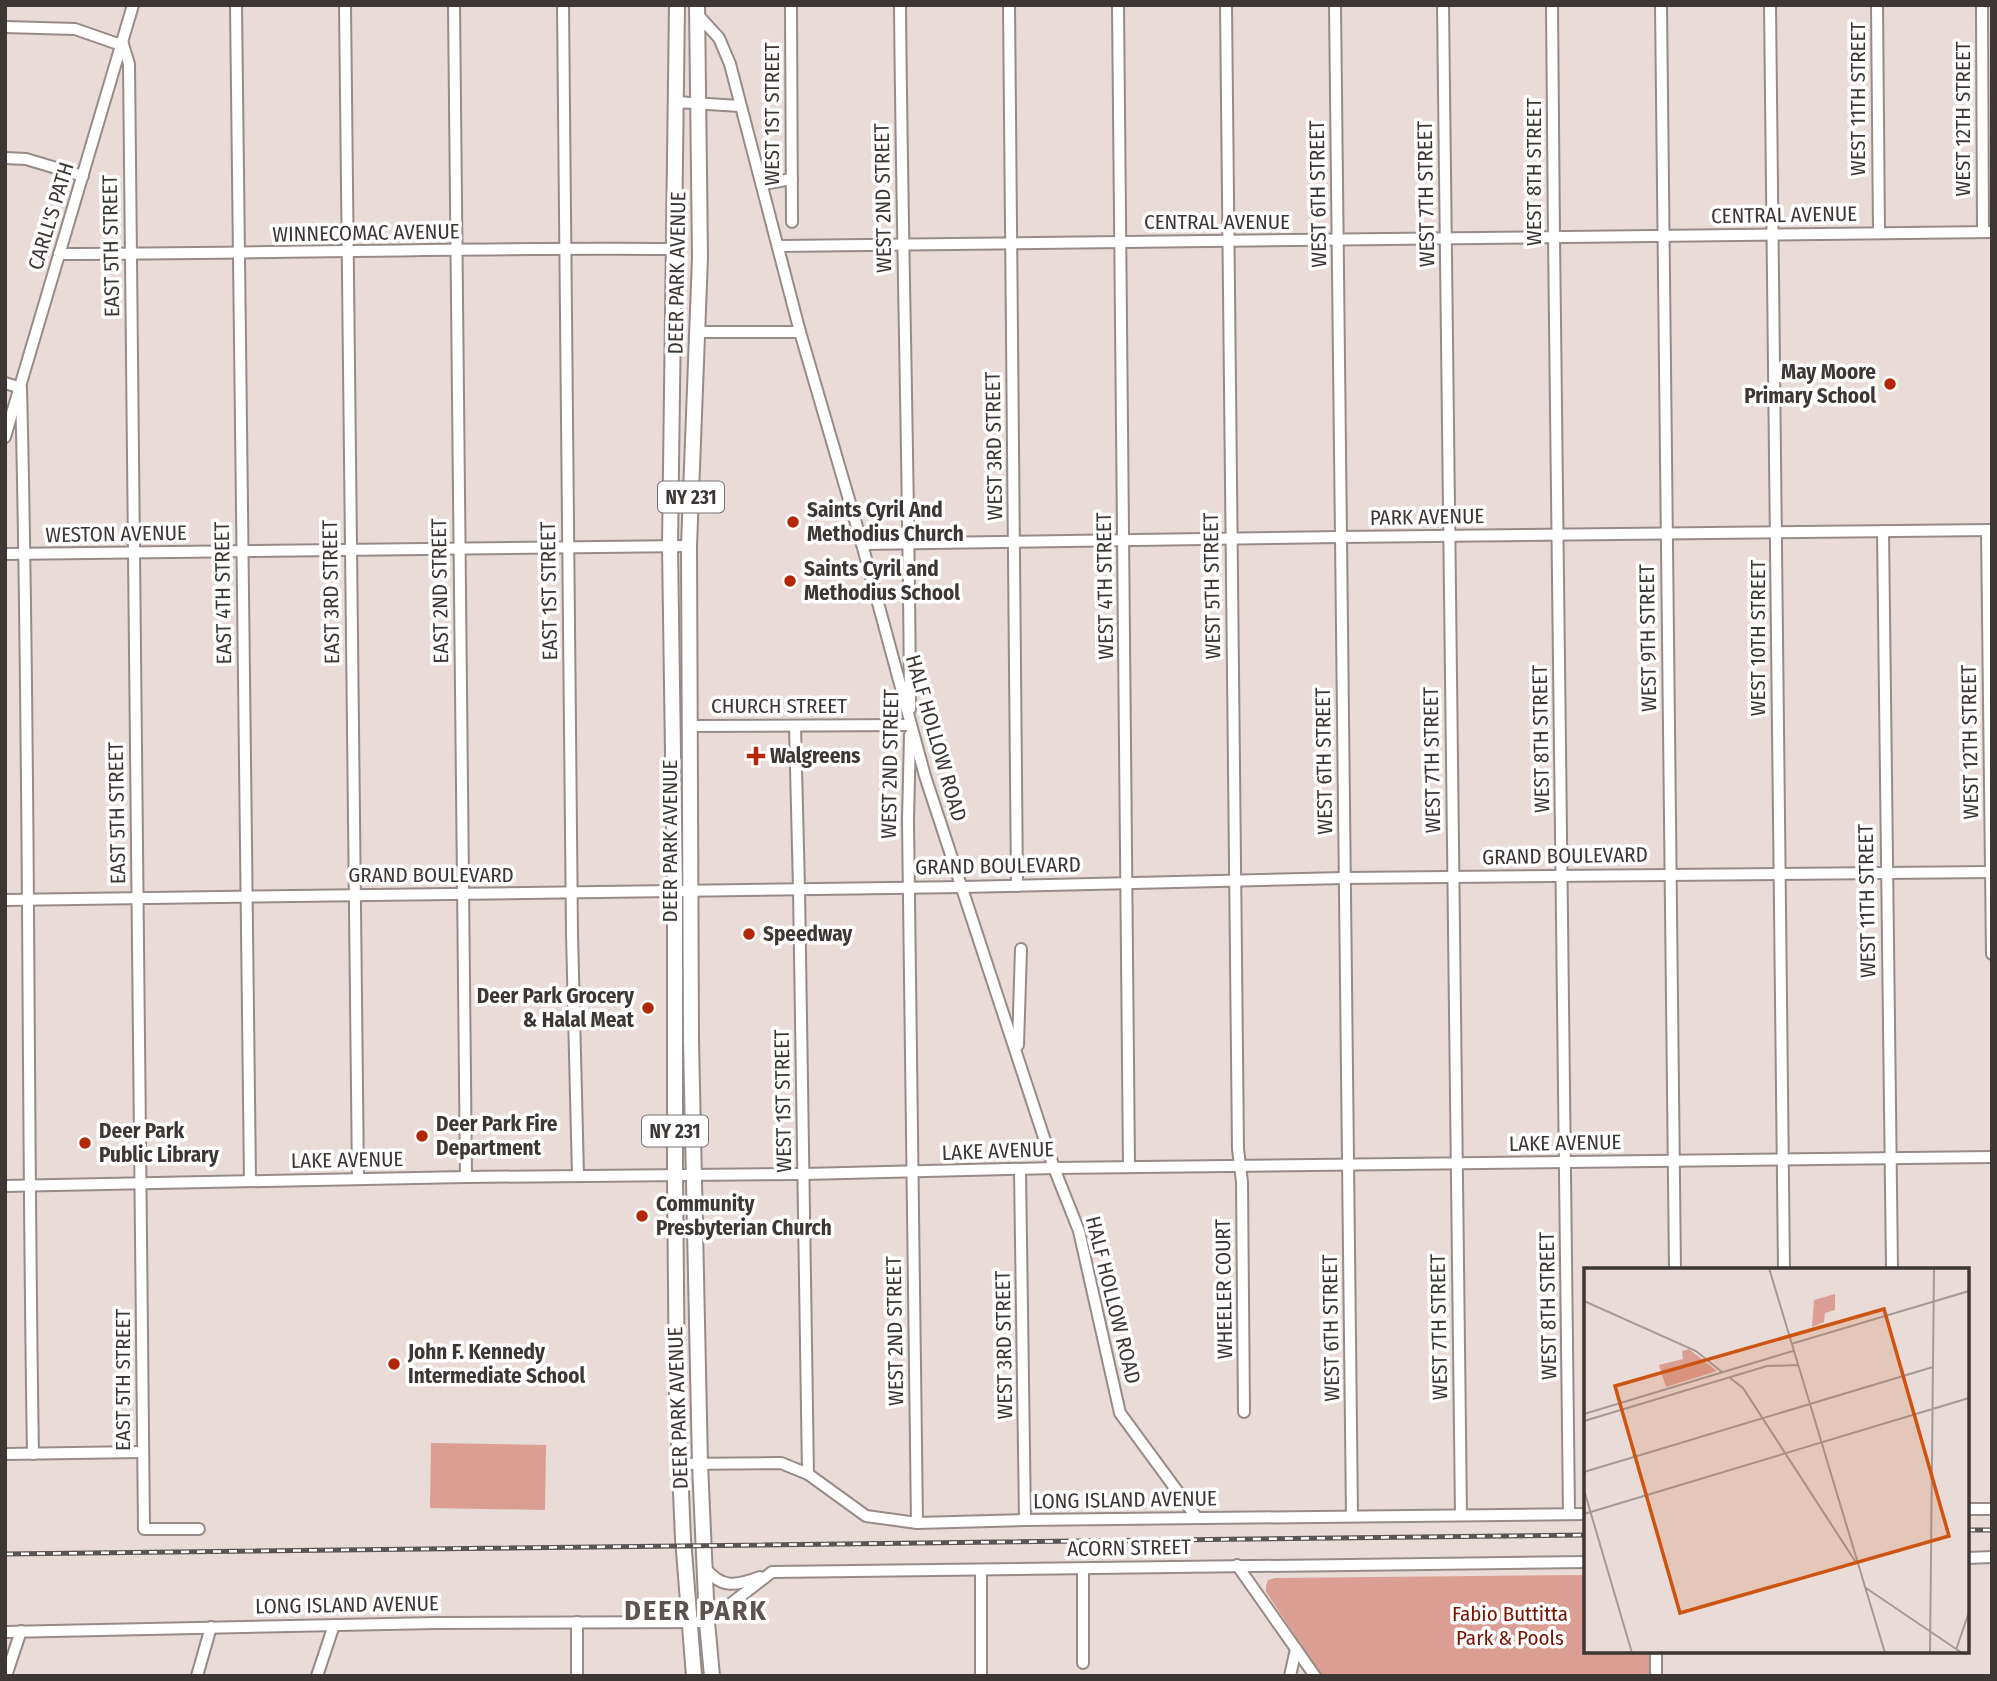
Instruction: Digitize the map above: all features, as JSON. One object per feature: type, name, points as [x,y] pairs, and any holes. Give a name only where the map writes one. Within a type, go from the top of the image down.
[{"type":"main road","name":"DEER PARK AVENUE","points":[[677,5],[670,545],[675,891],[677,1397],[683,1539],[694,1676]]},
{"type":"main road","name":"DEER PARK AVENUE","points":[[697,10],[701,257],[689,546],[691,1040],[700,1464],[712,1676]]},
{"type":"street","name":"CARLL'S PATH","points":[[5,437],[133,5]]},
{"type":"street","name":"EAST 4TH STREET","points":[[236,5],[250,1181]]},
{"type":"street","name":"EAST 3RD STREET","points":[[345,5],[358,1179]]},
{"type":"street","name":"EAST 2ND STREET","points":[[454,5],[466,1177]]},
{"type":"street","name":"EAST 1ST STREET","points":[[563,5],[572,893],[578,1175]]},
{"type":"street","name":"WEST 1ST STREET","points":[[791,5],[792,222]]},
{"type":"street","name":"WEST 2ND STREET","points":[[900,5],[909,544],[908,820],[917,1523]]},
{"type":"street","name":"WEST 3RD STREET","points":[[1009,5],[1017,886]]},
{"type":"street","name":"WEST 4TH STREET","points":[[1118,5],[1129,1167]]},
{"type":"street","name":"WEST 5TH STREET","points":[[1226,5],[1240,1166]]},
{"type":"street","name":"WEST 6TH STREET","points":[[1335,5],[1352,1516]]},
{"type":"street","name":"WEST 7TH STREET","points":[[1443,5],[1461,1515]]},
{"type":"street","name":"WEST 8TH STREET","points":[[1552,5],[1569,1514]]},
{"type":"street","name":"WEST 9TH STREET","points":[[1661,5],[1675,1268]]},
{"type":"street","name":"WEST 10TH STREET","points":[[1770,5],[1784,1268]]},
{"type":"street","name":"WEST 11TH STREET","points":[[1877,5],[1879,233]]},
{"type":"street","name":"WEST 12TH STREET","points":[[1982,5],[1987,232]]},
{"type":"street","name":"HALF HOLLOW ROAD","points":[[697,10],[716,35],[730,65],[800,332],[862,544],[925,776],[1054,1168],[1079,1231],[1120,1413],[1197,1518]]},
{"type":"street","points":[[5,27],[75,29],[122,43]]},
{"type":"street","name":"EAST 5TH STREET","points":[[122,43],[129,64],[144,1529],[199,1529]]},
{"type":"street","points":[[676,102],[740,106]]},
{"type":"street","points":[[5,158],[26,159],[83,176]]},
{"type":"street","points":[[762,184],[792,179]]},
{"type":"street","name":"CENTRAL AVENUE","points":[[779,246],[1987,232]]},
{"type":"street","name":"WINNECOMAC AVENUE","points":[[59,254],[674,249]]},
{"type":"street","points":[[698,332],[800,332]]},
{"type":"street","points":[[5,383],[21,388],[25,554],[28,1186],[33,1454]]},
{"type":"street","name":"WEST 12TH STREET","points":[[1990,530],[1992,954]]},
{"type":"street","name":"PARK AVENUE","points":[[862,544],[1990,530]]},
{"type":"street","name":"WEST 11TH STREET","points":[[1882,531],[1892,1268]]},
{"type":"street","name":"WESTON AVENUE","points":[[5,554],[689,546]]},
{"type":"street","name":"CHURCH STREET","points":[[690,726],[910,725]]},
{"type":"street","name":"WEST 1ST STREET","points":[[795,726],[808,1474]]},
{"type":"street","name":"GRAND BOULEVARD","points":[[5,900],[962,887],[1344,878],[1991,872]]},
{"type":"street","points":[[1018,1055],[1021,949]]},
{"type":"street","name":"LAKE AVENUE","points":[[5,1186],[1054,1168],[1992,1157]]},
{"type":"street","name":"WHEELER COURT","points":[[1240,1166],[1244,1412]]},
{"type":"street","name":"WEST 3RD STREET","points":[[1020,1170],[1025,1520]]},
{"type":"street","points":[[5,1454],[142,1452]]},
{"type":"street","name":"LONG ISLAND AVENUE","points":[[680,1464],[781,1463],[808,1474],[866,1516],[917,1523],[1584,1514]]},
{"type":"street","points":[[1969,1509],[1992,1509]]},
{"type":"street","points":[[1969,1558],[1992,1557]]},
{"type":"street","name":"ACORN STREET","points":[[705,1568],[716,1580],[731,1584],[746,1582],[772,1572],[1584,1562]]},
{"type":"street","points":[[1237,1565],[1315,1676]]},
{"type":"street","points":[[1083,1569],[1083,1663]]},
{"type":"street","points":[[981,1570],[981,1676]]},
{"type":"street","points":[[690,1622],[707,1622],[772,1572]]},
{"type":"street","points":[[577,1622],[578,1676]]},
{"type":"street","name":"LONG ISLAND AVENUE","points":[[5,1632],[334,1625],[690,1622]]},
{"type":"street","points":[[317,1676],[334,1625]]},
{"type":"street","points":[[197,1676],[211,1627]]},
{"type":"street","points":[[6,1676],[21,1631]]},
{"type":"street","points":[[1290,1676],[1296,1649]]},
{"type":"street","points":[[1656,1653],[1656,1676]]},
{"type":"green space","points":[[431,1443],[546,1445],[545,1510],[430,1508]]},
{"type":"green space","name":"Fabio Buttitta Park & Pools","points":[[1584,1575],[1584,1653],[1650,1653],[1650,1676],[1322,1676],[1266,1592],[1268,1580]]},
{"type":"railway","points":[[1969,1530],[1992,1530]]},
{"type":"railway","points":[[5,1554],[1584,1535]]},
{"type":"place","name":"May Moore Primary School","points":[[1890,384]]},
{"type":"place","name":"Saints Cyril And Methodius Church","points":[[793,522]]},
{"type":"place","name":"Saints Cyril and Methodius School","points":[[790,581]]},
{"type":"place","name":"Walgreens","points":[[756,756]]},
{"type":"place","name":"Speedway","points":[[749,934]]},
{"type":"place","name":"Deer Park Grocery & Halal Meat","points":[[648,1008]]},
{"type":"place","name":"Deer Park Fire Department","points":[[422,1136]]},
{"type":"place","name":"Deer Park Public Library","points":[[85,1143]]},
{"type":"place","name":"Community Presbyterian Church","points":[[642,1216]]},
{"type":"place","name":"John F. Kennedy Intermediate School","points":[[394,1364]]},
{"type":"district","name":"DEER PARK","points":[[696,1610]]}]
